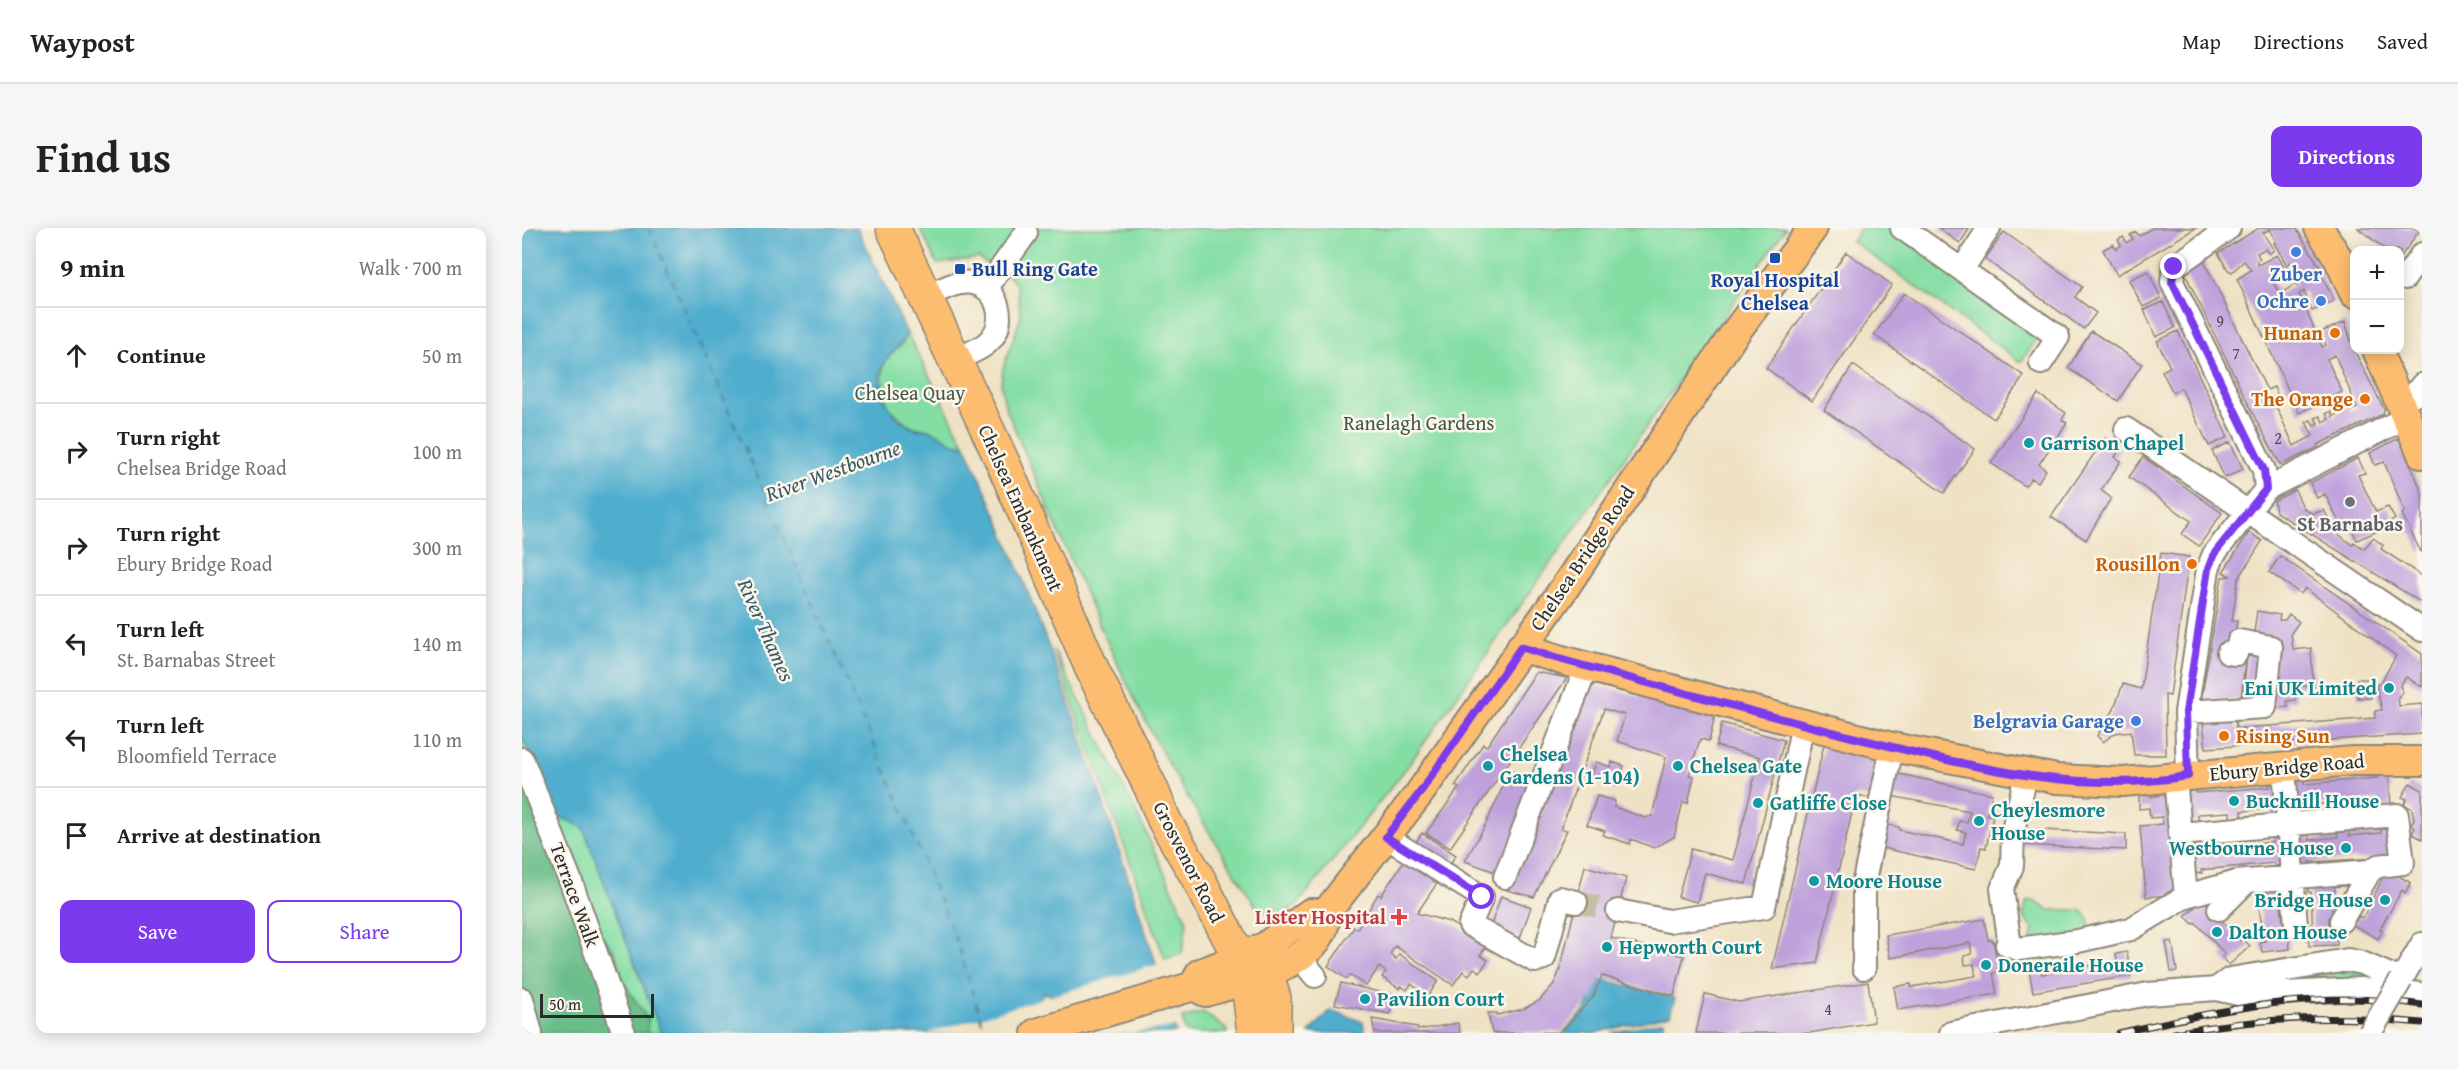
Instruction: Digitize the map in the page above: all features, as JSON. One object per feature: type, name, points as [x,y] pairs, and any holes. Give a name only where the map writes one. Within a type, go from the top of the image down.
[{"type":"highway","name":"Chelsea Embankment","points":[[892,228],[1008,474],[1092,669],[1151,788]]},
{"type":"highway","name":"Grosvenor Road","points":[[1151,788],[1178,814],[1223,885],[1253,966],[1275,1005],[1274,1033]]},
{"type":"highway","name":"Grosvenor Road","points":[[1253,966],[1254,1033]]},
{"type":"main road","name":"Chelsea Bridge Road","points":[[1253,966],[1308,965],[1324,930],[1326,913],[1419,794],[1563,590],[1681,411],[1813,228]]},
{"type":"main road","points":[[2319,228],[2350,281]]},
{"type":"main road","points":[[2379,354],[2422,454]]},
{"type":"main road","name":"Ebury Bridge Road","points":[[1521,647],[1892,747],[2026,775],[2056,779],[2123,782],[2383,760],[2422,761]]},
{"type":"main road","points":[[1036,1033],[1183,989],[1205,992],[1253,966],[1310,913],[1326,913]]},
{"type":"street","points":[[1902,228],[2058,337],[2041,363]]},
{"type":"street","points":[[1962,270],[1989,228]]},
{"type":"street","points":[[2229,228],[2174,267],[2172,282],[2264,470],[2266,489]]},
{"type":"street","points":[[986,289],[1026,232]]},
{"type":"street","points":[[2409,281],[2422,254]]},
{"type":"street","points":[[924,298],[963,283],[974,283],[986,289],[996,300],[999,310],[995,333],[982,346],[954,360]]},
{"type":"street","points":[[2186,896],[2180,834],[2181,777],[2186,712],[2212,651],[2208,569],[2214,554],[2266,489],[2401,409],[2422,385]]},
{"type":"street","points":[[2126,429],[2422,630]]},
{"type":"street","points":[[2186,712],[2265,707],[2271,647],[2238,641],[2236,654],[2212,651]]},
{"type":"street","points":[[1505,877],[1587,666]]},
{"type":"street","points":[[1618,910],[1669,921],[1764,907],[1795,785],[1803,724]]},
{"type":"street","points":[[1864,968],[1864,881],[1892,747]]},
{"type":"street","name":"Terrace Walk","points":[[522,759],[571,882],[624,1033]]},
{"type":"street","points":[[2284,768],[2296,926]]},
{"type":"street","points":[[2026,775],[2013,831],[2012,866],[2002,889],[2009,939],[2007,945],[2018,949],[2078,941],[2131,929],[2186,896],[2247,881],[2374,869],[2403,863],[2397,815],[2180,834]]},
{"type":"street","points":[[1386,837],[1482,897],[1470,925],[1535,961],[1544,958],[1568,900]]},
{"type":"street","points":[[2341,921],[2374,869]]},
{"type":"street","points":[[2219,909],[2247,881]]},
{"type":"street","points":[[2370,1033],[2422,944]]},
{"type":"street","points":[[2216,989],[2230,979],[2348,960],[2362,963],[2401,980]]},
{"type":"street","points":[[1951,1033],[2148,994],[2216,989],[2243,995],[2351,990],[2422,994]]},
{"type":"street","points":[[522,999],[531,1033]]},
{"type":"green space","name":"Ranelagh Gardens","points":[[920,228],[1786,228],[1408,766],[1298,904],[1287,911],[1270,914],[1256,907],[1194,808],[1151,732],[1086,594],[1005,406],[1001,384],[1003,368],[1021,317],[1017,286],[1009,276],[978,258],[937,264]]},
{"type":"green space","points":[[1861,228],[1887,228],[2039,336],[2021,362],[1852,241]]},
{"type":"green space","name":"Chelsea Quay","points":[[907,333],[965,445],[948,442],[931,431],[908,425],[889,407],[882,391],[883,367],[890,353],[903,344]]},
{"type":"green space","points":[[1053,649],[1134,807],[1187,921],[1182,954],[1165,959]]},
{"type":"green space","points":[[522,736],[554,814],[583,827],[661,1033],[522,1033]]},
{"type":"green space","points":[[522,771],[562,856],[583,880],[589,919],[615,952],[623,982],[648,1020],[647,1033],[522,1033]]},
{"type":"green space","points":[[2027,901],[2034,901],[2049,910],[2081,910],[2089,918],[2090,935],[2030,942],[2033,929],[2023,916]]},
{"type":"green space","points":[[2357,969],[2377,980],[2265,985],[2338,970],[2355,973]]},
{"type":"green space","points":[[1203,1012],[1226,1029],[1227,1033],[1186,1033],[1182,1018]]},
{"type":"water","points":[[522,228],[857,228],[907,333],[883,366],[881,384],[886,402],[905,424],[915,429],[932,431],[950,441],[965,445],[1019,570],[1067,696],[1153,954],[1176,1033],[1063,1033],[1052,996],[1044,992],[1040,999],[1049,1033],[661,1033],[583,827],[554,814],[522,736]]},
{"type":"water","points":[[1601,979],[1675,998],[1670,1015],[1595,1033],[1563,1033],[1585,1011]]},
{"type":"water","points":[[1331,1010],[1363,1022],[1365,1033],[1309,1033]]},
{"type":"water","points":[[1664,1021],[1661,1033],[1611,1033]]},
{"type":"pier","points":[[1159,964],[1176,1024],[1174,1027],[1132,1033],[1060,1033],[1048,997]]},
{"type":"pier","points":[[1044,998],[1052,1033],[928,1033]]},
{"type":"building","points":[[1938,228],[1970,228],[1960,243]]},
{"type":"building","points":[[2152,228],[2196,228],[2117,275],[2103,250],[2113,244],[2116,249],[2121,245],[2118,240],[2123,237],[2127,243],[2133,239],[2130,235],[2136,232],[2139,236]]},
{"type":"building","points":[[2259,228],[2296,228],[2323,272],[2307,281],[2321,274],[2334,301],[2312,311],[2304,291],[2299,294],[2322,347],[2326,345],[2321,332],[2345,322],[2350,338],[2350,354],[2356,354],[2384,409],[2383,414],[2280,464],[2190,284],[2185,273],[2191,270],[2189,266],[2203,259],[2267,390],[2274,387],[2281,403],[2276,406],[2294,446],[2313,436],[2306,422],[2311,420],[2314,426],[2318,423],[2315,418],[2320,416],[2323,422],[2329,419],[2326,414],[2331,411],[2333,417],[2347,406],[2350,411],[2357,408],[2335,355],[2327,359],[2342,392],[2299,413],[2237,279],[2251,270],[2244,261],[2232,272],[2228,270],[2218,253]],"holes":[[[2270,229],[2276,242],[2274,243],[2287,265],[2291,262],[2297,273],[2300,271],[2301,273],[2293,277],[2297,286],[2294,285],[2280,294],[2272,281],[2288,272],[2277,255],[2258,265],[2256,262],[2260,259],[2257,253],[2265,249],[2269,254],[2274,250],[2263,233]]]},
{"type":"building","points":[[2358,228],[2415,228],[2419,231],[2404,252],[2404,246],[2381,246]]},
{"type":"building","points":[[2004,232],[2082,287],[2075,297],[2096,313],[2084,329],[1985,259]]},
{"type":"building","points":[[1846,252],[1892,285],[1812,401],[1766,368]]},
{"type":"building","points":[[2148,271],[2161,298],[2143,307],[2129,280]]},
{"type":"building","points":[[1904,293],[2024,376],[1994,419],[1874,335]]},
{"type":"building","points":[[2163,302],[2175,328],[2156,337],[2144,310]]},
{"type":"building","points":[[2091,331],[2142,364],[2118,401],[2068,368]]},
{"type":"building","points":[[2178,331],[2228,437],[2209,446],[2181,388],[2173,393],[2162,371],[2170,367],[2157,341]]},
{"type":"building","points":[[1853,365],[1975,449],[1944,493],[1824,410]]},
{"type":"building","name":"Garrison Chapel","points":[[2038,394],[2066,413],[2062,420],[2067,423],[2039,464],[2046,470],[2038,482],[2031,478],[2025,486],[1991,463]]},
{"type":"building","points":[[2105,438],[2120,449],[2115,457],[2121,461],[2101,490],[2111,498],[2086,540],[2051,517]]},
{"type":"building","points":[[2399,438],[2422,492],[2422,554],[2402,514],[2405,512],[2384,462],[2375,465],[2370,453]]},
{"type":"building","points":[[2230,442],[2243,469],[2225,478],[2212,451]]},
{"type":"building","points":[[2143,457],[2222,513],[2199,546],[2182,534],[2191,521],[2129,477]]},
{"type":"building","name":"St Barnabas","points":[[2358,458],[2365,473],[2358,475],[2376,512],[2388,507],[2395,519],[2378,531],[2357,540],[2350,526],[2343,530],[2325,494],[2317,498],[2310,483]]},
{"type":"building","points":[[2295,490],[2304,509],[2313,514],[2324,510],[2331,523],[2326,524],[2352,545],[2354,542],[2364,549],[2373,538],[2383,545],[2381,549],[2422,576],[2422,603],[2276,512],[2274,501]]},
{"type":"building","points":[[2249,532],[2262,541],[2238,580],[2232,621],[2237,621],[2235,633],[2232,632],[2228,656],[2245,661],[2241,700],[2201,702],[2222,577],[2230,576],[2223,572]]},
{"type":"building","points":[[2161,553],[2189,557],[2170,696],[2165,695],[2166,755],[2134,755],[2131,731],[2115,733],[2103,742],[2097,736],[2113,711],[2123,684],[2141,689]]},
{"type":"building","points":[[2280,556],[2422,654],[2422,687],[2406,677],[2400,686],[2403,692],[2398,697],[2399,706],[2422,704],[2422,734],[2206,748],[2203,722],[2235,719],[2236,728],[2242,728],[2243,739],[2243,728],[2375,718],[2375,711],[2382,710],[2376,686],[2381,682],[2396,656],[2305,588],[2301,594],[2269,572]]},
{"type":"building","points":[[2257,611],[2280,615],[2279,620],[2285,620],[2289,614],[2299,622],[2291,633],[2293,650],[2311,648],[2313,686],[2294,686],[2296,700],[2287,701],[2288,707],[2275,708],[2253,639]]},
{"type":"building","points":[[2248,650],[2267,657],[2260,698],[2242,700]]},
{"type":"building","name":"Chelsea Gardens (1-104)","points":[[1536,672],[1567,678],[1450,848],[1426,833],[1459,788],[1455,786],[1483,744],[1487,746]]},
{"type":"building","points":[[2357,679],[2370,679],[2371,698],[2358,698]]},
{"type":"building","name":"Chelsea Gate","points":[[1589,683],[1715,716],[1709,741],[1700,739],[1689,775],[1694,776],[1688,803],[1683,802],[1674,837],[1654,848],[1631,839],[1630,844],[1603,835],[1605,831],[1587,825],[1597,796],[1615,801],[1614,807],[1645,818],[1652,816],[1666,757],[1617,741],[1625,715],[1604,709],[1561,829],[1567,830],[1534,897],[1507,890],[1539,820]]},
{"type":"building","name":"Gatliffe Close","points":[[1722,723],[1784,740],[1746,884],[1705,873],[1697,902],[1678,897],[1691,849],[1733,860],[1760,757],[1716,746]]},
{"type":"building","name":"Moore House","points":[[1825,740],[1886,754],[1876,799],[1856,795],[1817,963],[1772,969]]},
{"type":"building","points":[[1596,762],[1611,767],[1612,762],[1624,766],[1618,786],[1591,778]]},
{"type":"building","points":[[1510,771],[1534,777],[1498,873],[1465,861],[1487,822]]},
{"type":"building","name":"Cheylesmore House","points":[[1895,773],[1992,794],[1987,815],[1993,816],[1986,848],[1981,847],[1976,869],[1878,847],[1883,824],[1899,827],[1899,830],[1963,844],[1966,832],[1957,830],[1959,821],[1967,822],[1970,811],[1890,796]]},
{"type":"building","points":[[2389,774],[2391,807],[2379,808],[2378,800],[2349,802],[2349,809],[2338,809],[2337,803],[2305,805],[2305,813],[2294,814],[2291,782],[2304,781],[2304,784],[2377,778],[2377,775]]},
{"type":"building","name":"Bucknill House","points":[[2281,783],[2284,816],[2271,817],[2271,809],[2242,811],[2242,817],[2230,818],[2230,812],[2198,814],[2198,822],[2186,823],[2184,791],[2196,790],[2196,793],[2270,787],[2269,784]]},
{"type":"building","points":[[2410,783],[2422,790],[2422,839],[2412,834],[2415,828],[2411,825],[2414,819],[2412,809],[2404,804],[2407,799],[2402,797]]},
{"type":"building","points":[[2172,793],[2180,894],[2146,897],[2140,826],[2163,824],[2162,817],[2150,818],[2149,808],[2139,809],[2139,795],[2150,794],[2151,797]]},
{"type":"building","name":"Westbourne House","points":[[2393,824],[2396,857],[2310,862],[2310,865],[2299,866],[2296,833],[2308,832],[2309,840],[2338,837],[2337,831],[2349,830],[2349,836],[2381,833],[2381,825]]},
{"type":"building","points":[[2018,829],[2126,834],[2126,850],[2017,845]]},
{"type":"building","name":"Lister Hospital","points":[[1422,833],[1456,855],[1417,913],[1449,922],[1488,944],[1480,955],[1488,960],[1480,972],[1474,968],[1469,975],[1463,971],[1453,985],[1395,946],[1390,954],[1396,959],[1399,954],[1438,981],[1428,996],[1411,984],[1407,990],[1401,986],[1400,989],[1382,977],[1386,972],[1379,967],[1366,986],[1350,975],[1347,979],[1328,966],[1354,927],[1357,929],[1378,894],[1381,896]]},
{"type":"building","points":[[2284,833],[2287,865],[2275,866],[2274,863],[2201,870],[2202,873],[2190,874],[2187,841],[2199,840],[2200,848],[2273,842],[2272,834]]},
{"type":"building","name":"Hepworth Court","points":[[1585,866],[1626,878],[1611,938],[1684,956],[1674,996],[1602,976],[1593,997],[1561,1032],[1492,1033],[1488,1013],[1497,1013],[1497,1015],[1523,1009],[1539,1001],[1554,984],[1560,970]]},
{"type":"building","name":"Bridge House","points":[[2387,869],[2411,883],[2405,893],[2402,890],[2380,929],[2383,930],[2378,939],[2353,925],[2359,916],[2363,918]]},
{"type":"building","points":[[2335,879],[2335,891],[2331,891],[2333,934],[2336,934],[2337,945],[2309,946],[2308,935],[2313,935],[2311,892],[2308,892],[2307,880]]},
{"type":"building","points":[[2282,884],[2284,895],[2280,896],[2285,939],[2289,938],[2290,949],[2262,952],[2260,942],[2265,941],[2255,887]]},
{"type":"building","points":[[1501,896],[1531,907],[1520,938],[1490,928]]},
{"type":"building","name":"Dalton House","points":[[2206,897],[2214,906],[2211,908],[2240,941],[2242,938],[2250,946],[2229,965],[2222,957],[2225,954],[2195,922],[2193,924],[2185,916]]},
{"type":"building","name":"Doneraile House","points":[[1984,919],[1988,940],[1993,940],[1999,972],[1993,973],[1997,994],[1898,1010],[1894,987],[1911,984],[1911,987],[1976,976],[1974,964],[1965,965],[1964,956],[1972,954],[1970,943],[1890,958],[1886,935]]},
{"type":"building","points":[[2172,941],[2177,971],[2171,972],[2166,942]]},
{"type":"building","points":[[2127,952],[2131,976],[2033,992],[2029,969],[2041,967],[2042,974],[2075,968],[2074,964],[2081,962],[2082,967],[2117,961],[2116,954]]},
{"type":"building","points":[[1868,982],[1874,1022],[1809,1033],[1696,1033],[1705,994],[1739,1002]]},
{"type":"building","name":"Pavilion Court","points":[[1341,983],[1393,995],[1390,1014],[1335,1004]]},
{"type":"building","points":[[1372,1019],[1417,1027],[1418,1030],[1458,1023],[1460,1033],[1375,1033]]},
{"type":"ferry route","points":[[649,228],[904,813],[958,945],[985,1033]]},
{"type":"tunnel","points":[[1576,902],[1618,911]]},
{"type":"railway","points":[[2119,1033],[2232,1010],[2308,1000],[2384,1000],[2422,1005]]},
{"type":"railway","points":[[2174,1033],[2236,1024],[2298,1019],[2329,1018],[2422,1023]]},
{"type":"place","name":"Zuber","points":[[2296,252]]},
{"type":"place","name":"Royal Hospital Chelsea","points":[[1775,258]]},
{"type":"place","name":"Bull Ring Gate","points":[[960,269]]},
{"type":"place","name":"Ochre","points":[[2321,301]]},
{"type":"place","name":"Hunan","points":[[2335,333]]},
{"type":"place","name":"The Orange","points":[[2365,399]]},
{"type":"place","name":"Garrison Chapel","points":[[2029,443]]},
{"type":"place","name":"St Barnabas","points":[[2350,502]]},
{"type":"place","name":"Rousillon","points":[[2192,564]]},
{"type":"place","name":"Eni UK Limited","points":[[2389,688]]},
{"type":"place","name":"Belgravia Garage","points":[[2136,721]]},
{"type":"place","name":"Rising Sun","points":[[2224,736]]},
{"type":"place","name":"Chelsea Gardens (1-104)","points":[[1488,766]]},
{"type":"place","name":"Chelsea Gate","points":[[1678,766]]},
{"type":"place","name":"Bucknill House","points":[[2234,801]]},
{"type":"place","name":"Gatliffe Close","points":[[1758,803]]},
{"type":"place","name":"Cheylesmore House","points":[[1979,821]]},
{"type":"place","name":"Westbourne House","points":[[2346,848]]},
{"type":"place","name":"Moore House","points":[[1814,881]]},
{"type":"place","name":"Bridge House","points":[[2385,900]]},
{"type":"place","name":"Lister Hospital","points":[[1399,917]]},
{"type":"place","name":"Dalton House","points":[[2217,932]]},
{"type":"place","name":"Hepworth Court","points":[[1607,947]]},
{"type":"place","name":"Doneraile House","points":[[1986,965]]},
{"type":"place","name":"Pavilion Court","points":[[1365,999]]},
{"type":"route","points":[[1482,897],[1386,837],[1419,794],[1521,647],[1892,747],[2026,775],[2056,779],[2123,782],[2188,776],[2186,712],[2208,569],[2214,554],[2266,489],[2264,470],[2172,282],[2174,267]]},
{"type":"water label","name":"River Westbourne","points":[[833,471]]},
{"type":"water label","name":"River Thames","points":[[766,630]]}]
